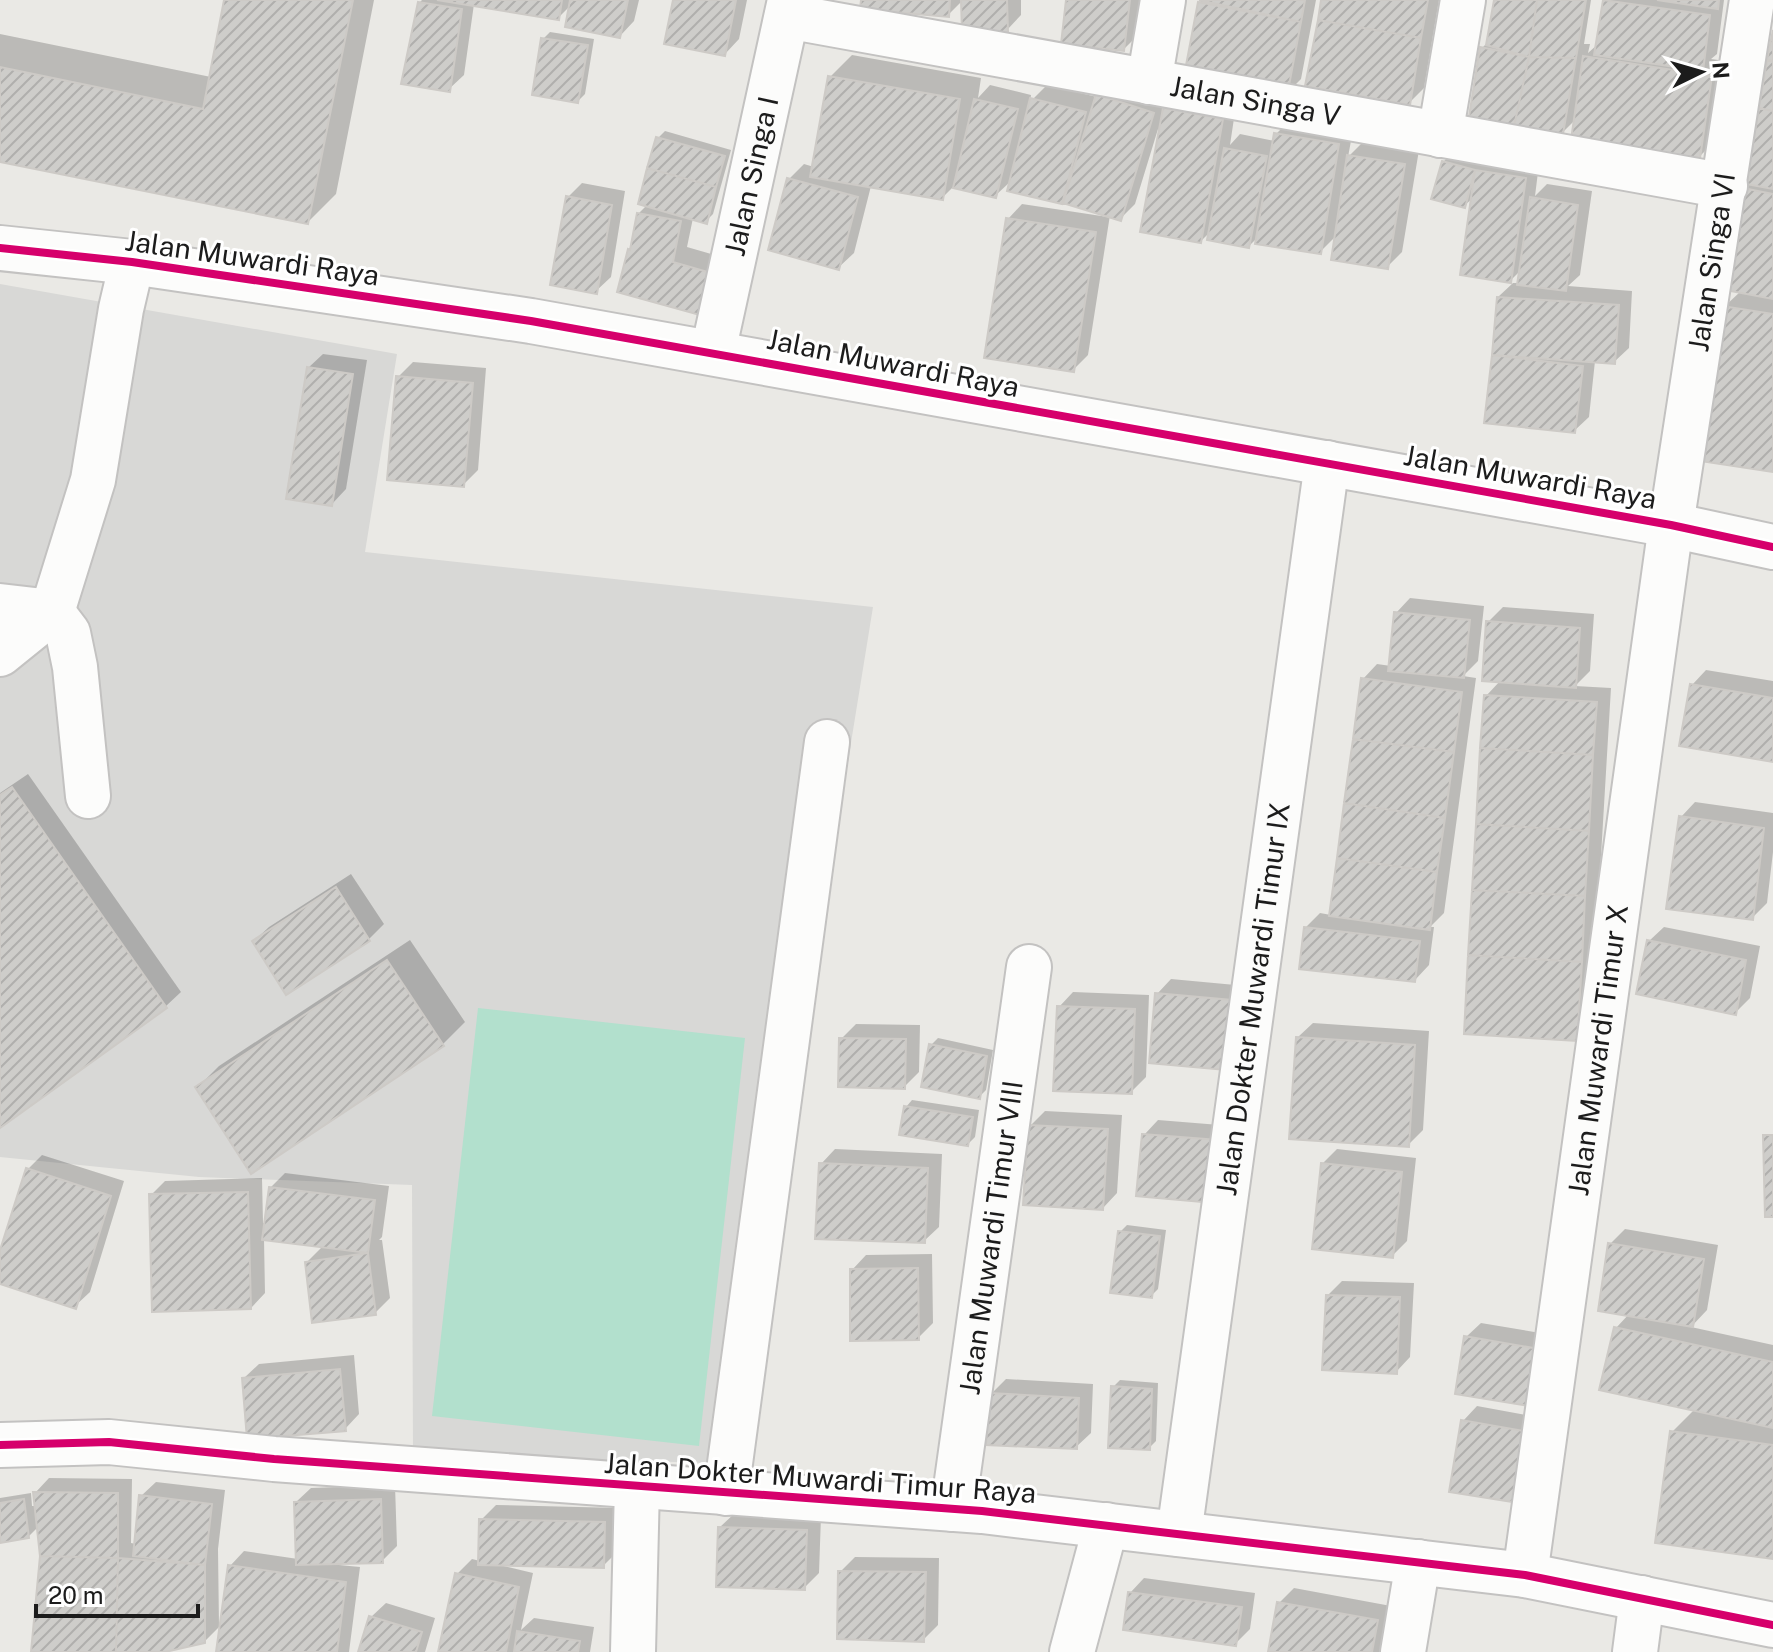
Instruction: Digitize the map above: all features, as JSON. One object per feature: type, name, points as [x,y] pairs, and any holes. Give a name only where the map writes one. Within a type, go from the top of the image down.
[{"type":"street","points":[[1149,82],[1163,0]]},
{"type":"street","points":[[1440,135],[1463,0]]},
{"type":"street","name":"Jalan Singa VI","points":[[1671,525],[1752,0]]},
{"type":"street","name":"Jalan Singa V","points":[[788,8],[1149,82],[1725,186]]},
{"type":"street","name":"Jalan Singa I","points":[[713,352],[788,8]]},
{"type":"street","name":"Jalan Muwardi Raya","points":[[0,248],[132,262],[531,321],[1671,525],[1773,547]]},
{"type":"street","points":[[0,654],[52,612],[93,480],[121,309],[132,262]]},
{"type":"street","name":"Jalan Dokter Muwardi Timur IX","points":[[1179,1534],[1327,463]]},
{"type":"street","name":"Jalan Muwardi Timur X","points":[[1525,1575],[1671,525]]},
{"type":"street","points":[[0,606],[52,612],[68,633],[75,667],[88,796]]},
{"type":"street","points":[[726,1493],[827,742]]},
{"type":"street","name":"Jalan Muwardi Timur VIII","points":[[953,1509],[1029,967]]},
{"type":"street","name":"Jalan Dokter Muwardi Timur Raya","points":[[0,1445],[109,1442],[274,1459],[953,1509],[1525,1575],[1773,1625]]},
{"type":"street","points":[[633,1652],[637,1486]]},
{"type":"street","points":[[1072,1652],[1106,1525]]},
{"type":"street","points":[[1403,1652],[1418,1562]]},
{"type":"street","points":[[1635,1652],[1642,1598]]},
{"type":"shaded area","points":[[0,284],[397,354],[365,552],[873,607],[734,1464],[413,1453],[412,1185],[199,1177],[0,1157]]},
{"type":"green space","points":[[478,1008],[745,1038],[699,1446],[432,1416]]},
{"type":"building","points":[[224,0],[353,0],[308,224],[0,162],[0,67],[203,109]]},
{"type":"building","points":[[437,0],[562,0],[559,20]]},
{"type":"building","points":[[570,0],[628,0],[620,38],[565,27]]},
{"type":"building","points":[[673,0],[736,0],[725,56],[664,44]]},
{"type":"building","points":[[861,0],[950,0],[949,17],[860,9]]},
{"type":"building","points":[[961,0],[1007,0],[1008,32],[962,32]]},
{"type":"building","points":[[1066,0],[1130,0],[1124,51],[1061,44]]},
{"type":"building","points":[[1199,0],[1305,0],[1301,22]]},
{"type":"building","points":[[1321,0],[1428,0],[1421,38],[1318,20]]},
{"type":"building","points":[[1494,0],[1537,0],[1529,57],[1486,45]]},
{"type":"building","points":[[1537,0],[1586,0],[1576,58],[1529,57]]},
{"type":"building","points":[[1603,0],[1710,15],[1703,71],[1594,55]]},
{"type":"building","points":[[1657,0],[1719,0],[1718,9]]},
{"type":"building","points":[[418,2],[462,9],[450,92],[401,84]]},
{"type":"building","points":[[1198,2],[1301,22],[1287,96],[1184,76]]},
{"type":"building","points":[[1318,20],[1421,38],[1410,105],[1305,86]]},
{"type":"building","points":[[1773,30],[1773,61],[1767,60]]},
{"type":"building","points":[[541,38],[588,45],[578,103],[532,95]]},
{"type":"building","points":[[1480,47],[1529,57],[1513,131],[1468,123]]},
{"type":"building","points":[[1583,56],[1712,76],[1700,158],[1571,140]]},
{"type":"building","points":[[1529,57],[1576,58],[1563,134],[1513,131]]},
{"type":"building","points":[[1767,60],[1773,61],[1773,111],[1759,108]]},
{"type":"building","points":[[828,76],[960,99],[943,200],[810,177]]},
{"type":"building","points":[[1096,94],[1154,113],[1121,221],[1063,203]]},
{"type":"building","points":[[1030,98],[1086,112],[1062,204],[1007,191]]},
{"type":"building","points":[[974,99],[1018,109],[996,198],[953,188]]},
{"type":"building","points":[[1163,108],[1223,119],[1201,243],[1140,232]]},
{"type":"building","points":[[1759,108],[1773,111],[1773,189],[1746,184]]},
{"type":"building","points":[[1274,133],[1339,144],[1321,254],[1255,244]]},
{"type":"building","points":[[656,137],[725,156],[716,187],[647,168]]},
{"type":"building","points":[[1224,148],[1267,156],[1249,248],[1207,240]]},
{"type":"building","points":[[1347,155],[1405,164],[1388,269],[1331,260]]},
{"type":"building","points":[[1442,161],[1475,170],[1465,208],[1431,199]]},
{"type":"building","points":[[647,168],[716,187],[707,224],[638,204]]},
{"type":"building","points":[[1475,170],[1526,178],[1511,283],[1460,275]]},
{"type":"building","points":[[787,178],[858,197],[839,270],[768,250]]},
{"type":"building","points":[[1743,188],[1773,194],[1773,299],[1725,290]]},
{"type":"building","points":[[566,196],[612,205],[597,294],[550,285]]},
{"type":"building","points":[[1530,197],[1578,205],[1566,291],[1517,285]]},
{"type":"building","points":[[637,213],[681,221],[673,262],[711,273],[700,315],[617,292]]},
{"type":"building","points":[[1006,218],[1096,232],[1074,372],[984,358]]},
{"type":"building","points":[[1497,297],[1619,305],[1615,364],[1492,355]]},
{"type":"building","points":[[1722,306],[1773,314],[1773,472],[1700,461]]},
{"type":"building","points":[[1492,355],[1583,366],[1575,433],[1484,423]]},
{"type":"building","points":[[307,367],[353,374],[332,506],[286,499]]},
{"type":"building","points":[[396,376],[473,383],[464,487],[387,480]]},
{"type":"building","points":[[1394,612],[1470,620],[1464,678],[1388,671]]},
{"type":"building","points":[[1486,621],[1580,628],[1576,688],[1482,681]]},
{"type":"building","points":[[1361,678],[1462,692],[1454,752],[1353,739]]},
{"type":"building","points":[[1690,684],[1773,698],[1773,762],[1679,746]]},
{"type":"building","points":[[1484,695],[1597,702],[1593,755],[1480,748]]},
{"type":"building","points":[[1353,739],[1454,752],[1445,818],[1344,803]]},
{"type":"building","points":[[1480,748],[1593,755],[1589,831],[1476,824]]},
{"type":"building","points":[[12,787],[167,1008],[0,1128],[0,795]]},
{"type":"building","points":[[1344,803],[1445,818],[1437,872],[1337,858]]},
{"type":"building","points":[[1679,816],[1764,828],[1753,920],[1666,909]]},
{"type":"building","points":[[1476,824],[1589,831],[1585,896],[1472,890]]},
{"type":"building","points":[[1337,858],[1437,872],[1430,930],[1329,916]]},
{"type":"building","points":[[336,887],[370,941],[286,995],[252,941]]},
{"type":"building","points":[[1472,890],[1585,896],[1582,962],[1468,955]]},
{"type":"building","points":[[1304,927],[1420,941],[1415,982],[1299,969]]},
{"type":"building","points":[[1647,940],[1746,960],[1736,1015],[1636,994]]},
{"type":"building","points":[[1468,955],[1582,962],[1577,1041],[1464,1034]]},
{"type":"building","points":[[387,960],[444,1046],[251,1174],[195,1087]]},
{"type":"building","points":[[1155,993],[1243,1001],[1237,1071],[1149,1063]]},
{"type":"building","points":[[1057,1006],[1135,1009],[1132,1094],[1053,1091]]},
{"type":"building","points":[[1296,1037],[1415,1045],[1409,1147],[1289,1139]]},
{"type":"building","points":[[839,1038],[906,1039],[905,1089],[838,1087]]},
{"type":"building","points":[[929,1044],[987,1056],[980,1099],[921,1087]]},
{"type":"building","points":[[904,1106],[973,1117],[968,1146],[899,1135]]},
{"type":"building","points":[[1028,1125],[1108,1129],[1103,1210],[1023,1205]]},
{"type":"building","points":[[1142,1134],[1218,1140],[1213,1203],[1136,1196]]},
{"type":"building","points":[[1763,1135],[1773,1135],[1773,1217],[1765,1217]]},
{"type":"building","points":[[819,1163],[928,1168],[925,1243],[815,1239]]},
{"type":"building","points":[[1321,1163],[1402,1172],[1393,1258],[1312,1249]]},
{"type":"building","points":[[26,1168],[111,1196],[76,1309],[0,1284],[0,1250]]},
{"type":"building","points":[[269,1187],[375,1200],[368,1253],[262,1240]]},
{"type":"building","points":[[248,1192],[251,1309],[152,1312],[149,1194]]},
{"type":"building","points":[[1118,1231],[1160,1236],[1152,1298],[1110,1293]]},
{"type":"building","points":[[1608,1243],[1704,1259],[1693,1327],[1598,1311]]},
{"type":"building","points":[[368,1253],[376,1315],[312,1323],[305,1262]]},
{"type":"building","points":[[918,1268],[919,1340],[850,1341],[850,1269]]},
{"type":"building","points":[[1326,1295],[1400,1297],[1397,1374],[1322,1370]]},
{"type":"building","points":[[1614,1327],[1773,1362],[1773,1428],[1599,1390]]},
{"type":"building","points":[[1464,1336],[1545,1350],[1535,1407],[1455,1394]]},
{"type":"building","points":[[340,1369],[346,1431],[247,1439],[242,1378]]},
{"type":"building","points":[[1111,1386],[1152,1389],[1150,1450],[1108,1448]]},
{"type":"building","points":[[989,1393],[1079,1398],[1077,1449],[986,1445]]},
{"type":"building","points":[[1461,1420],[1524,1431],[1513,1502],[1449,1492]]},
{"type":"building","points":[[1670,1431],[1773,1445],[1773,1559],[1655,1543]]},
{"type":"building","points":[[33,1492],[118,1493],[118,1558],[40,1556]]},
{"type":"building","points":[[139,1495],[212,1504],[205,1565],[133,1556]]},
{"type":"building","points":[[24,1499],[29,1538],[0,1543],[0,1503]]},
{"type":"building","points":[[381,1499],[383,1563],[296,1565],[294,1502]]},
{"type":"building","points":[[479,1519],[605,1522],[604,1568],[478,1565]]},
{"type":"building","points":[[718,1527],[807,1530],[805,1590],[716,1587]]},
{"type":"building","points":[[40,1556],[118,1558],[116,1652],[31,1652]]},
{"type":"building","points":[[118,1558],[205,1565],[205,1643],[165,1652],[116,1652]]},
{"type":"building","points":[[228,1565],[346,1582],[337,1652],[216,1652]]},
{"type":"building","points":[[838,1571],[926,1572],[924,1642],[837,1639]]},
{"type":"building","points":[[455,1573],[519,1587],[506,1652],[438,1652]]},
{"type":"building","points":[[1128,1592],[1242,1607],[1236,1646],[1123,1630]]},
{"type":"building","points":[[1277,1602],[1378,1620],[1372,1652],[1268,1652]]},
{"type":"building","points":[[369,1616],[422,1632],[416,1652],[358,1652]]},
{"type":"building","points":[[517,1631],[580,1641],[578,1652],[514,1652]]},
{"type":"cycle path","points":[[0,248],[132,262],[531,321],[1671,525],[1773,547]]},
{"type":"cycle path","points":[[0,1445],[109,1442],[274,1459],[982,1511],[1525,1575],[1773,1625]]}]
